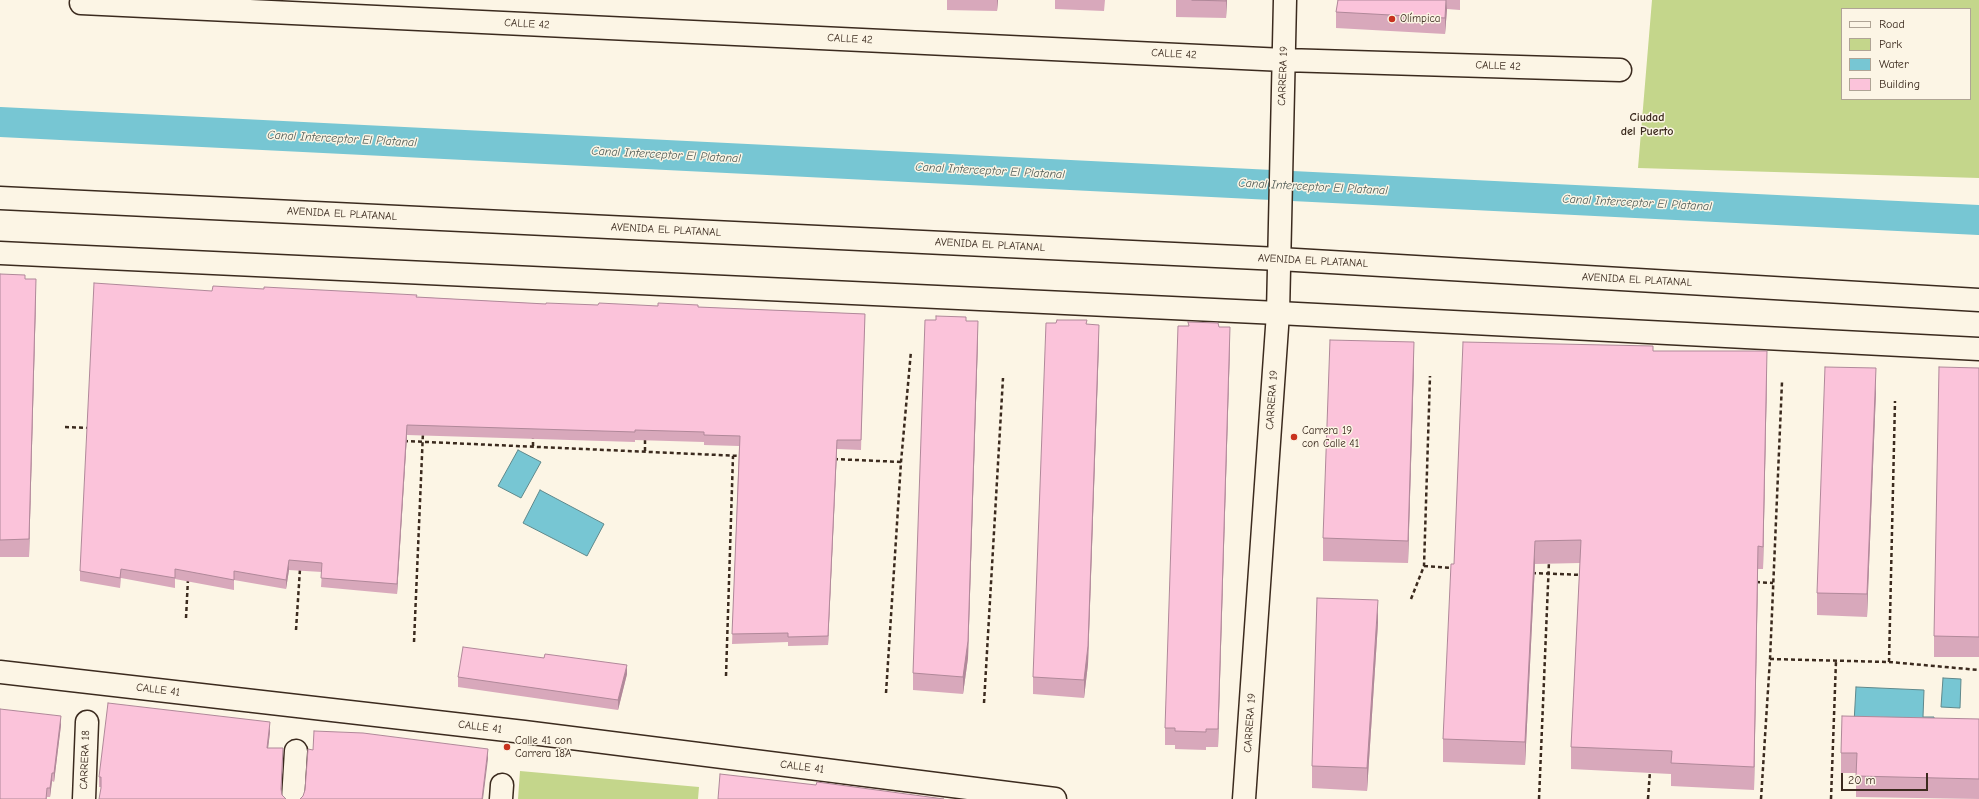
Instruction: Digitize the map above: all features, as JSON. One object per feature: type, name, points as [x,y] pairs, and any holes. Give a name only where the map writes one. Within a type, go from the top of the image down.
[{"type":"main road","name":"CARRERA 19","points":[[1244,799],[1278,313],[1285,0]]},
{"type":"main road","name":"CALLE 42","points":[[81,3],[128,3],[1284,60],[1620,70]]},
{"type":"main road","name":"AVENIDA EL PLATANAL","points":[[0,198],[1279,259],[1979,300]]},
{"type":"main road","points":[[0,253],[1278,313],[1979,349]]},
{"type":"main road","name":"CALLE 41","points":[[0,672],[524,732],[1055,799]]},
{"type":"main road","name":"CARRERA 18","points":[[84,799],[87,722]]},
{"type":"main road","points":[[293,799],[296,751]]},
{"type":"path","points":[[886,693],[901,462],[911,351]]},
{"type":"path","points":[[1412,599],[1424,566],[1430,376]]},
{"type":"path","points":[[984,703],[1003,378]]},
{"type":"path","points":[[1760,799],[1770,659],[1782,382]]},
{"type":"path","points":[[1889,662],[1895,401]]},
{"type":"path","points":[[414,642],[423,426]]},
{"type":"path","points":[[65,427],[96,428]]},
{"type":"path","points":[[533,446],[534,431]]},
{"type":"path","points":[[645,451],[646,435]]},
{"type":"path","points":[[399,441],[747,456]]},
{"type":"path","points":[[726,676],[734,456]]},
{"type":"path","points":[[831,459],[901,462]]},
{"type":"path","points":[[1539,799],[1549,559]]},
{"type":"path","points":[[1424,566],[1456,568]]},
{"type":"path","points":[[296,630],[300,568]]},
{"type":"path","points":[[186,618],[189,572]]},
{"type":"path","points":[[1526,573],[1586,575]]},
{"type":"path","points":[[1749,581],[1773,583]]},
{"type":"path","points":[[1770,659],[1889,662],[1979,670]]},
{"type":"path","points":[[1832,799],[1836,661]]},
{"type":"path","points":[[1648,799],[1650,767]]},
{"type":"green space","points":[[1652,0],[1979,0],[1979,178],[1638,168]]},
{"type":"green space","points":[[520,771],[699,787],[698,799],[518,799]]},
{"type":"water","points":[[518,450],[541,462],[521,498],[498,486]]},
{"type":"water","points":[[540,490],[604,524],[587,556],[523,523]]},
{"type":"water","points":[[1943,678],[1961,679],[1960,708],[1941,707]]},
{"type":"water","points":[[1856,687],[1924,690],[1923,717],[1934,717],[1934,726],[1854,723]]},
{"type":"building","points":[[1192,0],[1226,0],[1226,1]]},
{"type":"building","points":[[1338,0],[1446,0],[1445,18],[1336,12]]},
{"type":"building","points":[[0,274],[25,275],[25,279],[36,279],[29,539],[0,540]]},
{"type":"building","points":[[94,283],[212,291],[213,286],[264,289],[264,287],[417,295],[416,297],[546,304],[598,305],[599,303],[658,306],[658,303],[698,305],[698,307],[865,314],[861,440],[837,440],[828,636],[788,637],[788,633],[732,634],[740,436],[704,435],[704,432],[635,430],[635,432],[407,425],[397,584],[321,578],[322,563],[289,560],[286,580],[234,571],[234,580],[175,569],[175,578],[121,569],[120,578],[80,571]]},
{"type":"building","points":[[936,316],[966,317],[966,321],[978,321],[968,641],[963,677],[913,673],[925,320],[936,320]]},
{"type":"building","points":[[1057,320],[1087,320],[1086,324],[1099,325],[1088,646],[1084,680],[1033,677],[1046,323],[1056,323]]},
{"type":"building","points":[[1188,322],[1218,323],[1219,327],[1230,327],[1218,729],[1206,729],[1206,732],[1175,731],[1175,728],[1165,728],[1178,326],[1189,326]]},
{"type":"building","points":[[1330,340],[1414,342],[1408,541],[1323,538]]},
{"type":"building","points":[[1463,342],[1653,346],[1653,351],[1767,351],[1763,547],[1758,546],[1754,767],[1671,763],[1672,751],[1571,747],[1581,540],[1535,541],[1525,742],[1443,739],[1451,564],[1454,564]]},
{"type":"building","points":[[1825,367],[1876,368],[1867,594],[1817,593]]},
{"type":"building","points":[[1939,367],[1979,368],[1979,637],[1934,636]]},
{"type":"building","points":[[1317,598],[1378,600],[1367,768],[1312,766]]},
{"type":"building","points":[[463,647],[544,658],[545,654],[627,665],[618,700],[458,677]]},
{"type":"building","points":[[108,703],[270,722],[267,748],[283,748],[281,789],[282,795],[286,799],[99,799],[101,777],[99,777]]},
{"type":"building","points":[[0,709],[61,716],[54,773],[52,773],[50,788],[47,788],[46,799],[0,799]]},
{"type":"building","points":[[1842,716],[1979,719],[1979,779],[1856,776],[1857,753],[1841,753]]},
{"type":"building","points":[[314,731],[363,733],[488,749],[482,799],[300,799],[305,790],[308,749],[313,750]]},
{"type":"building","points":[[720,774],[816,785],[817,782],[944,799],[718,799]]},
{"type":"waterway","name":"Canal Interceptor El Platanal","points":[[0,122],[1979,220]]},
{"type":"place","name":"Olímpica","points":[[1392,19]]},
{"type":"place","name":"Carrera 19 con Calle 41","points":[[1294,437]]},
{"type":"place","name":"Calle 41 con Carrera 18A","points":[[507,747]]},
{"type":"district","name":"Ciudad del Puerto","points":[[1647,125]]}]
